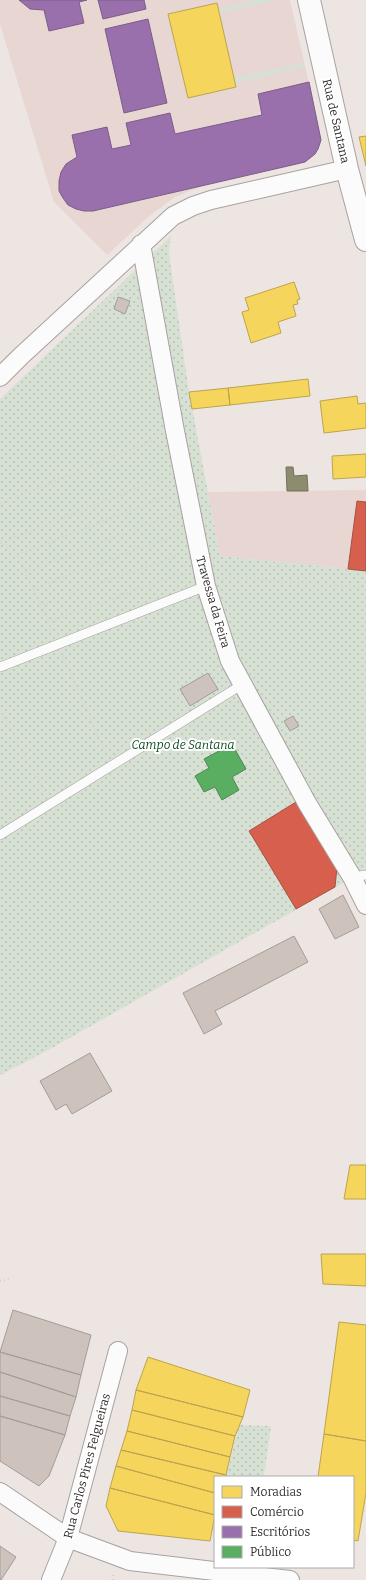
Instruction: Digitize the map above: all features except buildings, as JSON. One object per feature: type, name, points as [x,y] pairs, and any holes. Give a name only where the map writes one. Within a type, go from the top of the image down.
[{"type":"main road","name":"Rua de Santana","points":[[309,0],[347,169],[366,240]]},
{"type":"street","points":[[0,378],[173,216],[193,206],[211,200],[347,169]]},
{"type":"street","name":"Travessa da Feira","points":[[142,244],[175,431],[206,586],[230,661],[307,804],[359,876],[366,905]]},
{"type":"street","name":"Rua Carlos Pires Felgueiras","points":[[51,1580],[68,1538],[118,1351]]},
{"type":"street","points":[[0,1492],[68,1538],[130,1561],[290,1580]]},
{"type":"lane","points":[[0,667],[206,586]]},
{"type":"lane","points":[[0,835],[243,684]]},
{"type":"path","points":[[0,504],[175,431]]},
{"type":"path","points":[[1,543],[183,470]]},
{"type":"path","points":[[18,555],[186,489]]},
{"type":"path","points":[[26,572],[191,508]]},
{"type":"path","points":[[33,589],[194,528]]},
{"type":"path","points":[[40,605],[198,547]]},
{"type":"path","points":[[48,622],[202,567]]},
{"type":"path","points":[[206,586],[230,577],[366,588]]},
{"type":"path","points":[[0,710],[51,803]]},
{"type":"path","points":[[0,790],[18,824]]},
{"type":"path","points":[[0,1281],[11,1278]]},
{"type":"shaded area","points":[[0,0],[290,0],[320,132],[321,140],[318,149],[310,159],[300,164],[200,187],[175,197],[148,217],[107,255],[54,202],[0,24]]},
{"type":"shaded area","points":[[366,490],[366,571],[220,556],[208,492]]},
{"type":"green space","points":[[257,0],[278,0],[219,13],[218,9]]},
{"type":"green space","points":[[304,63],[305,67],[235,83],[234,78]]},
{"type":"green space","name":"Campo de Santana","points":[[172,235],[169,254],[189,392],[220,556],[366,571],[366,870],[43,1053],[0,1075],[0,399]]},
{"type":"green space","points":[[239,1425],[271,1426],[264,1476],[226,1476]]}]
